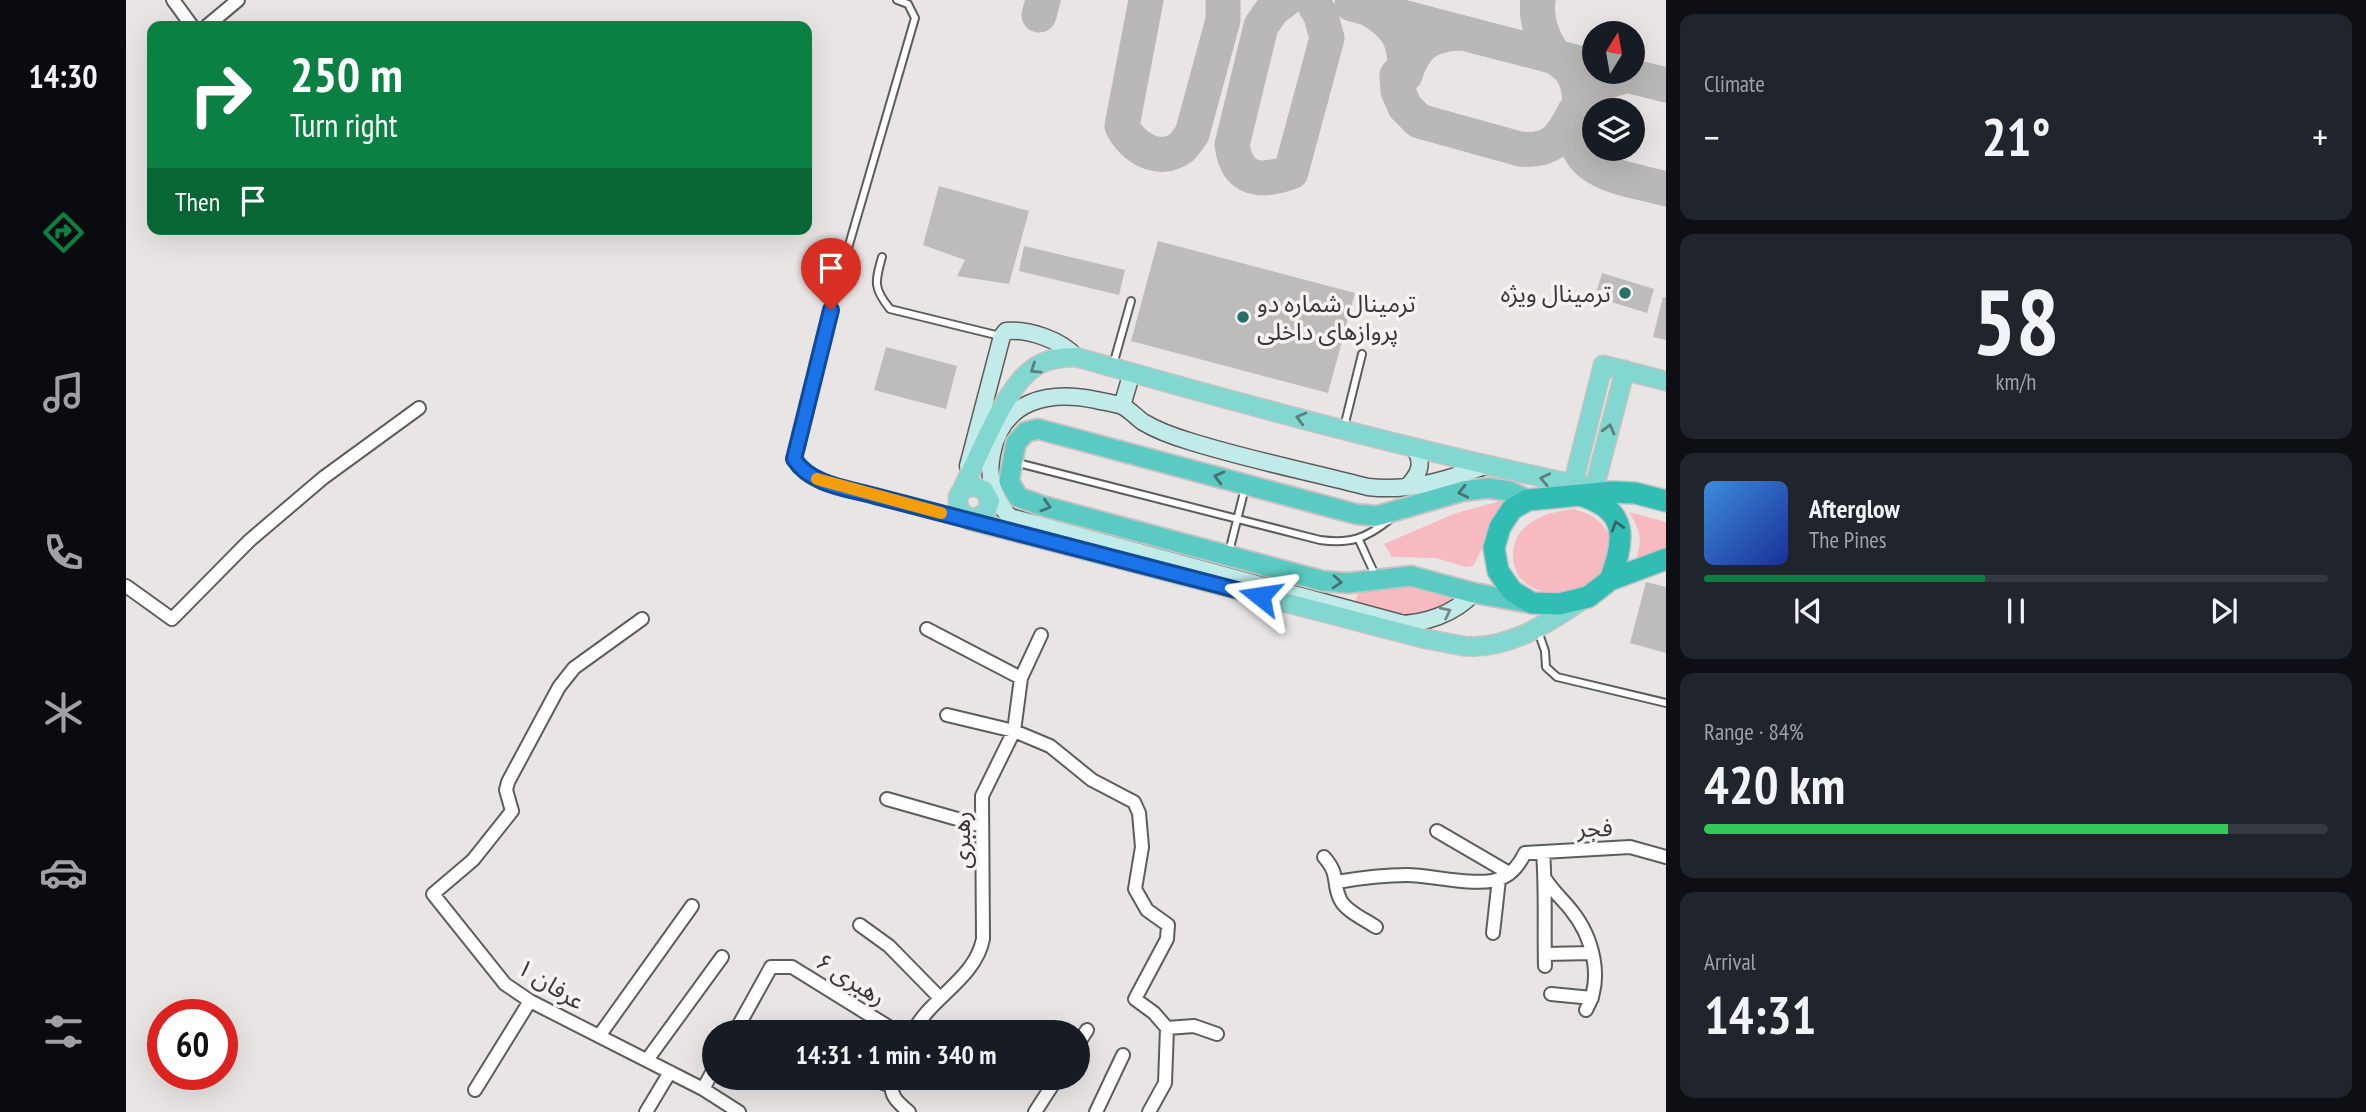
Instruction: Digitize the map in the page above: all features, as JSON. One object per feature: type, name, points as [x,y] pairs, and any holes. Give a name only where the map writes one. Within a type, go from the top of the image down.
[{"type":"highway","points":[[1528,500],[1509,491],[1488,488],[1463,491],[1399,512],[1377,516],[1356,514],[1038,429],[1026,432],[1016,443],[1009,481],[1018,497],[1043,506],[1323,581],[1348,583],[1411,576],[1474,593],[1532,603],[1559,604],[1588,597],[1611,580],[1666,559]]},
{"type":"highway","points":[[1589,490],[1614,515],[1622,532],[1619,555],[1611,580]]},
{"type":"highway","points":[[1532,603],[1512,591],[1498,571],[1494,548],[1500,527],[1512,509],[1528,500],[1589,490],[1635,493],[1666,501]]},
{"type":"main road","points":[[961,491],[1002,336],[1006,331],[1017,330],[1058,342],[1069,348],[1076,357]]},
{"type":"main road","points":[[1588,597],[1537,630],[1497,643],[1466,646],[1426,639],[968,519],[959,509],[958,497],[1008,396],[1038,365],[1057,358],[1076,357],[1415,449],[1589,490],[1603,365],[1666,381]]},
{"type":"main road","points":[[1122,406],[1132,372]]},
{"type":"main road","points":[[1404,624],[1010,517],[999,505],[989,472],[992,452],[999,434],[1021,408],[1039,398],[1060,395],[1122,406],[1160,431],[1192,442],[1368,487],[1421,487],[1485,466]]},
{"type":"main road","points":[[1408,486],[1420,469],[1420,457],[1415,449]]},
{"type":"main road","points":[[961,491],[966,487],[979,486],[988,495],[989,507],[986,513],[981,517],[968,519]]},
{"type":"main road","points":[[1365,623],[1404,624],[1426,621],[1452,610],[1474,593]]},
{"type":"street","points":[[173,0],[188,21]]},
{"type":"street","points":[[213,21],[238,0]]},
{"type":"street","points":[[126,586],[173,619],[249,541],[323,478],[419,408]]},
{"type":"street","name":"عرفان ۱","points":[[642,619],[574,668],[559,687],[508,782],[506,790],[512,811],[473,860],[433,894],[505,984],[530,1001],[702,1088]]},
{"type":"street","points":[[927,629],[1021,678]]},
{"type":"street","name":"رهبری","points":[[922,1020],[939,997],[968,971],[980,952],[983,939],[982,796],[1014,731],[1021,678],[1041,635]]},
{"type":"street","points":[[947,715],[1014,731],[1049,746],[1092,780],[1134,802],[1139,813],[1142,847],[1135,889],[1147,910],[1168,925],[1167,939],[1135,999],[1154,1013],[1167,1028],[1165,1083],[1149,1112]]},
{"type":"street","points":[[887,799],[982,826]]},
{"type":"street","points":[[1437,831],[1504,876]]},
{"type":"street","name":"فجر","points":[[1504,876],[1518,866],[1525,853],[1630,847],[1666,857]]},
{"type":"street","points":[[1543,852],[1546,880],[1543,929],[1545,960],[1592,953]]},
{"type":"street","points":[[1324,857],[1336,874],[1340,899],[1345,906],[1376,927]]},
{"type":"street","points":[[1337,882],[1409,875],[1469,881],[1504,876]]},
{"type":"street","points":[[1493,933],[1504,876]]},
{"type":"street","points":[[1546,880],[1583,928],[1592,953],[1596,976],[1589,1004],[1551,993]]},
{"type":"street","points":[[599,1036],[692,906]]},
{"type":"street","points":[[860,925],[889,946],[939,997]]},
{"type":"street","points":[[647,1060],[722,957]]},
{"type":"street","name":"رهبری ۶","points":[[741,1020],[771,968],[792,967],[878,1020]]},
{"type":"street","points":[[475,1090],[530,1001]]},
{"type":"street","points":[[1167,1028],[1194,1027],[1216,1034]]},
{"type":"street","points":[[1096,1112],[1123,1055]]},
{"type":"street","points":[[646,1112],[670,1072]]},
{"type":"street","name":"عرفان ۱","points":[[705,1090],[739,1112]]},
{"type":"street","points":[[891,1090],[897,1102],[909,1112]]},
{"type":"street","points":[[1035,1112],[1049,1090]]},
{"type":"lane","points":[[897,0],[908,4],[915,18],[837,286],[794,459],[802,471],[819,480],[968,519]]},
{"type":"lane","points":[[882,257],[875,281],[879,296],[890,309],[1002,336]]},
{"type":"lane","points":[[1113,367],[1130,301]]},
{"type":"lane","points":[[1343,429],[1362,355]]},
{"type":"lane","points":[[1012,461],[1339,543],[1359,540],[1399,512]]},
{"type":"lane","points":[[1228,554],[1246,484]]},
{"type":"lane","points":[[1359,540],[1377,579]]},
{"type":"lane","points":[[1537,630],[1542,640],[1546,667],[1557,677],[1666,703]]},
{"type":"shaded area","points":[[1508,499],[1473,566],[1465,567],[1436,558],[1392,557],[1384,544],[1456,513]]},
{"type":"shaded area","points":[[1574,509],[1598,520],[1609,535],[1612,542],[1604,570],[1586,586],[1564,593],[1532,587],[1521,579],[1515,567],[1514,546],[1518,536],[1524,528],[1542,516]]},
{"type":"shaded area","points":[[1629,512],[1666,522],[1666,552],[1633,566],[1640,538]]},
{"type":"shaded area","points":[[1401,587],[1421,588],[1455,598],[1431,611],[1419,613],[1394,613],[1355,606],[1358,593]]},
{"type":"building","points":[[939,186],[1029,211],[1009,284],[957,276],[965,260],[923,245]]},
{"type":"building","name":"ترمینال شماره دو پروازهای داخلی","points":[[1158,241],[1355,293],[1328,393],[1131,341]]},
{"type":"building","points":[[1024,246],[1125,270],[1119,295],[1019,271]]},
{"type":"building","name":"ترمینال ویژه","points":[[1602,273],[1654,289],[1647,313],[1595,297]]},
{"type":"building","points":[[1663,297],[1666,298],[1666,340],[1653,337]]},
{"type":"building","points":[[886,347],[957,366],[946,409],[874,390]]},
{"type":"building","points":[[1646,582],[1666,587],[1666,653],[1630,643]]},
{"type":"taxiway","points":[[1039,15],[1043,0]]},
{"type":"taxiway","points":[[1146,0],[1122,126],[1139,147],[1156,154],[1173,152],[1182,147],[1192,134],[1223,20],[1223,0]]},
{"type":"taxiway","points":[[1285,0],[1272,10],[1261,26],[1232,145],[1239,166],[1245,172],[1260,178],[1291,172],[1327,38],[1321,16],[1312,0]]},
{"type":"taxiway","points":[[1538,0],[1539,22],[1544,37],[1551,51],[1575,78],[1580,110],[1589,95],[1604,84]]},
{"type":"taxiway","points":[[1352,4],[1582,64]]},
{"type":"taxiway","points":[[1371,10],[1389,23],[1399,37],[1404,54],[1405,75],[1413,56],[1425,43],[1441,36],[1462,33]]},
{"type":"taxiway","points":[[1397,75],[1398,91],[1405,107],[1419,121],[1520,149],[1540,148],[1554,142],[1575,111],[1574,132],[1579,148],[1587,160],[1614,175],[1666,189]]},
{"type":"taxiway","points":[[1645,80],[1666,85]]},
{"type":"slow traffic","points":[[817,479],[941,513]]},
{"type":"place","name":"ترمینال ویژه","points":[[1625,293]]},
{"type":"place","name":"ترمینال شماره دو پروازهای داخلی","points":[[1243,317]]},
{"type":"route","points":[[831,310],[794,459],[802,471],[819,480],[875,496],[1260,596]]}]
